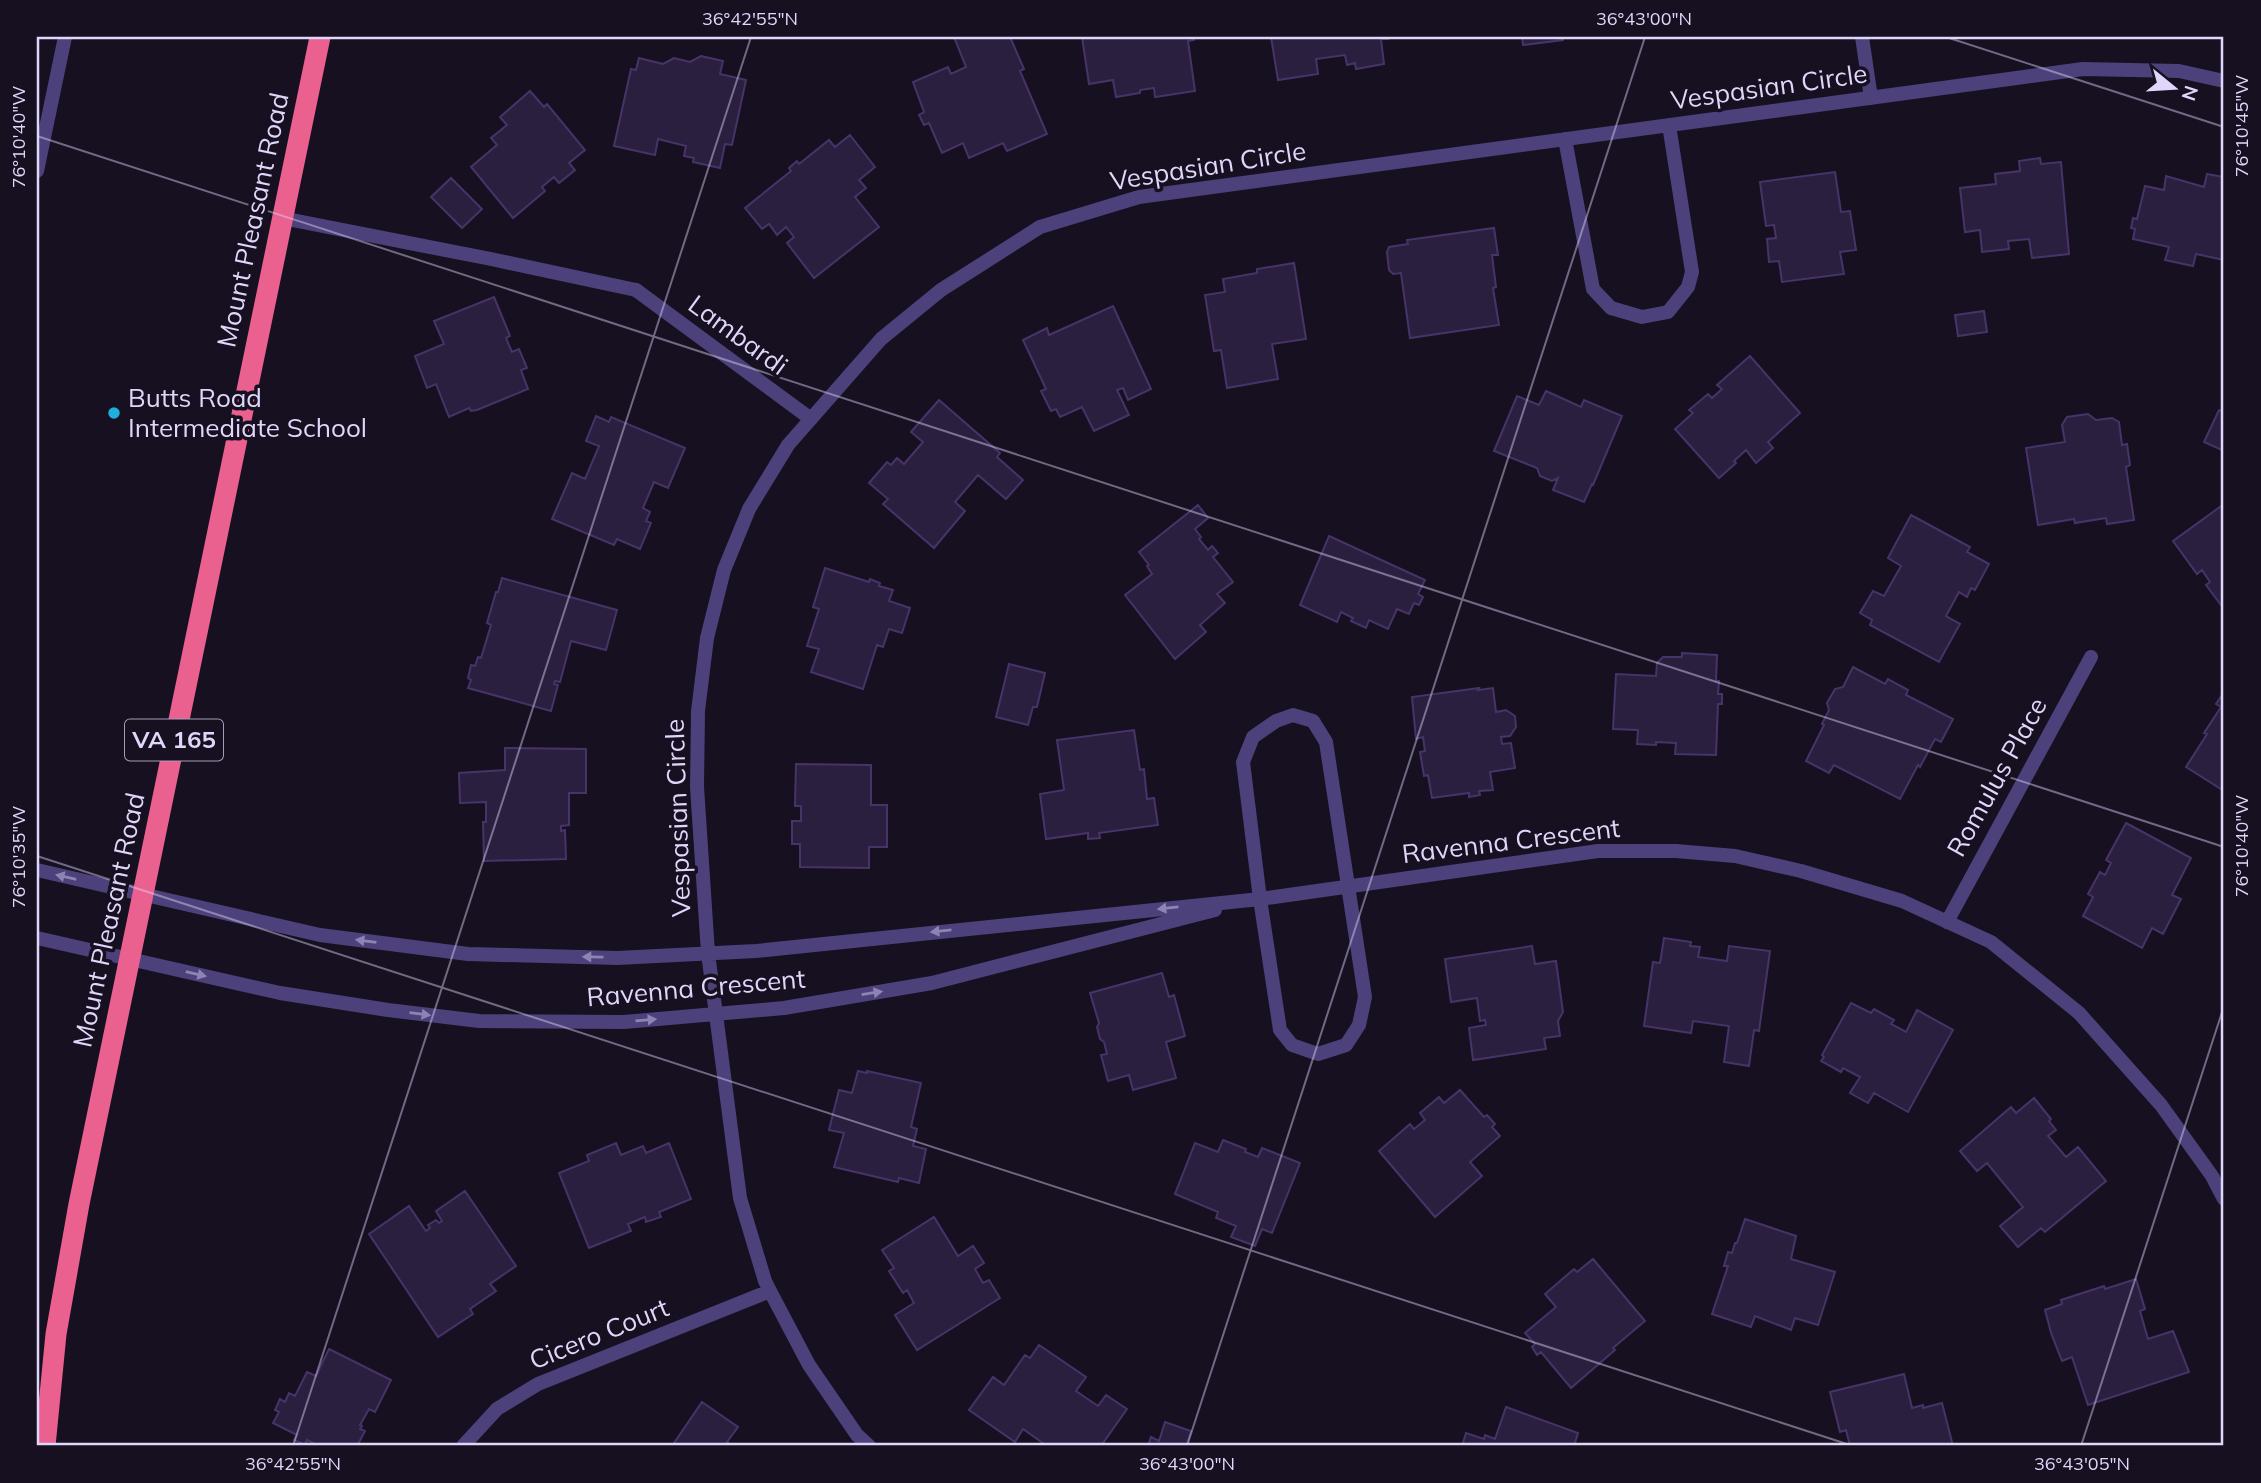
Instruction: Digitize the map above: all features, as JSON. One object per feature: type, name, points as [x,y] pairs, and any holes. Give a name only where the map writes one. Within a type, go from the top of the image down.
[{"type":"highway","name":"Mount Pleasant Road","points":[[45,1446],[49,1387],[67,1269],[320,37]]},
{"type":"street","points":[[37,171],[65,37]]},
{"type":"street","points":[[1862,37],[1871,97]]},
{"type":"street","name":"Vespasian Circle","points":[[869,1446],[857,1435],[809,1365],[770,1291],[740,1198],[708,953],[697,787],[698,711],[707,638],[723,570],[749,509],[788,444],[881,339],[941,290],[1040,227],[1139,197],[2083,69],[2179,71],[2224,81]]},
{"type":"street","points":[[1565,139],[1593,289],[1611,308],[1642,317],[1668,313],[1688,288],[1692,272],[1669,125]]},
{"type":"street","name":"Lambardi","points":[[282,218],[636,290],[811,419]]},
{"type":"street","name":"Romulus Place","points":[[1947,922],[2091,657]]},
{"type":"street","points":[[1293,715],[1313,721],[1326,742],[1365,998],[1359,1025],[1346,1045],[1318,1054],[1292,1045],[1280,1030],[1260,899],[1243,762],[1252,737],[1276,721],[1293,715]]},
{"type":"street","name":"Ravenna Crescent","points":[[37,870],[320,935],[468,954],[617,958],[755,951],[1260,899],[1598,851],[1676,851],[1735,856],[1801,871],[1902,901],[1991,942],[2079,1013],[2161,1105],[2213,1176],[2224,1199]]},
{"type":"street","name":"Ravenna Crescent","points":[[37,938],[280,993],[388,1010],[479,1021],[624,1023],[784,1008],[932,983],[1260,899]]},
{"type":"street","name":"Cicero Court","points":[[463,1446],[497,1409],[538,1384],[770,1291]]},
{"type":"building","points":[[954,37],[1010,37],[1024,69],[1020,71],[1047,134],[1007,151],[1003,143],[969,158],[963,143],[942,153],[929,123],[924,125],[919,115],[924,112],[913,82],[948,67],[951,74],[966,67]]},
{"type":"building","points":[[1082,37],[1194,37],[1194,40],[1188,41],[1195,91],[1155,97],[1154,88],[1116,97],[1113,80],[1089,84]]},
{"type":"building","points":[[1271,37],[1388,39],[1381,39],[1384,64],[1356,69],[1355,63],[1347,65],[1345,55],[1316,59],[1318,74],[1278,80]]},
{"type":"building","points":[[1522,37],[1563,37],[1563,40],[1523,45]]},
{"type":"building","points":[[701,56],[723,61],[720,74],[746,80],[732,145],[725,144],[720,168],[693,162],[694,158],[684,156],[686,146],[658,139],[655,155],[614,146],[631,69],[636,70],[639,58],[663,64],[674,58],[690,62]]},
{"type":"building","points":[[530,91],[544,107],[547,104],[585,150],[569,163],[575,170],[559,183],[554,177],[542,187],[545,191],[513,218],[471,167],[497,145],[491,138],[507,125],[500,117]]},
{"type":"building","points":[[850,135],[875,167],[859,180],[866,188],[855,197],[879,227],[814,278],[787,243],[794,237],[786,227],[777,235],[769,224],[762,229],[745,208],[791,171],[789,168],[797,161],[799,164],[829,140],[835,147]]},
{"type":"building","points":[[2040,158],[2041,164],[2061,162],[2069,254],[2032,258],[2029,239],[2008,241],[2009,249],[1982,252],[1980,230],[1965,232],[1960,188],[1996,184],[1995,174],[2020,171],[2019,161]]},
{"type":"building","points":[[1835,172],[1841,212],[1850,211],[1856,250],[1840,252],[1844,274],[1782,282],[1779,261],[1769,262],[1767,239],[1776,238],[1774,225],[1766,226],[1760,182]]},
{"type":"building","points":[[2207,174],[2224,177],[2224,260],[2196,254],[2193,266],[2165,260],[2169,247],[2133,239],[2133,218],[2137,219],[2145,186],[2164,190],[2166,176],[2204,187]]},
{"type":"building","points":[[451,178],[482,209],[462,228],[431,197]]},
{"type":"building","points":[[1494,228],[1498,255],[1492,255],[1496,287],[1493,288],[1499,325],[1410,338],[1401,273],[1393,274],[1389,270],[1389,247],[1408,244],[1407,240]]},
{"type":"building","points":[[1294,263],[1306,339],[1272,344],[1278,379],[1227,388],[1221,350],[1214,351],[1205,295],[1225,292],[1223,279],[1257,273],[1257,269]]},
{"type":"building","points":[[494,297],[510,336],[506,338],[512,352],[519,349],[527,368],[521,370],[528,389],[477,410],[471,411],[469,408],[449,417],[436,384],[427,388],[415,356],[444,344],[434,321]]},
{"type":"building","points":[[1113,306],[1151,389],[1128,400],[1123,388],[1117,390],[1129,415],[1094,431],[1082,407],[1060,417],[1056,409],[1051,411],[1041,391],[1046,389],[1023,340],[1047,328],[1049,335]]},
{"type":"building","points":[[1984,311],[1987,332],[1958,336],[1955,315]]},
{"type":"building","points":[[1750,356],[1800,413],[1768,442],[1773,448],[1756,463],[1746,450],[1719,478],[1675,429],[1693,413],[1689,410],[1708,394],[1712,398],[1722,389],[1717,385]]},
{"type":"building","points":[[1546,391],[1581,407],[1584,400],[1622,416],[1584,502],[1553,490],[1558,478],[1552,481],[1540,476],[1537,468],[1494,451],[1517,396],[1539,405]]},
{"type":"building","points":[[939,400],[1000,453],[997,457],[1023,480],[1006,499],[978,475],[955,502],[965,511],[934,548],[883,504],[888,499],[869,483],[887,462],[891,465],[897,458],[904,464],[923,442],[911,432]]},
{"type":"building","points":[[2219,410],[2224,412],[2224,451],[2204,442]]},
{"type":"building","points":[[2088,414],[2096,420],[2112,418],[2119,422],[2122,445],[2127,444],[2130,465],[2126,467],[2134,520],[2107,524],[2106,518],[2075,523],[2074,519],[2038,525],[2026,448],[2065,442],[2062,425],[2067,417]]},
{"type":"building","points":[[596,416],[609,422],[611,417],[685,448],[668,488],[654,482],[643,508],[650,512],[646,521],[651,523],[640,549],[617,539],[614,545],[552,519],[572,473],[585,479],[599,446],[586,441]]},
{"type":"building","points":[[2224,504],[2224,603],[2221,605],[2206,585],[2210,582],[2202,570],[2197,574],[2173,541]]},
{"type":"building","points":[[1198,505],[1208,518],[1195,529],[1201,537],[1199,539],[1208,550],[1212,546],[1218,553],[1213,557],[1233,582],[1217,594],[1225,603],[1200,625],[1206,632],[1175,659],[1125,595],[1152,574],[1139,552]]},
{"type":"building","points":[[1911,515],[1970,547],[1967,552],[1989,564],[1975,590],[1971,588],[1967,597],[1959,592],[1946,616],[1960,624],[1939,662],[1870,625],[1872,620],[1860,613],[1873,591],[1884,596],[1901,566],[1888,558]]},
{"type":"building","points":[[1329,536],[1425,580],[1418,594],[1423,597],[1419,605],[1414,603],[1409,614],[1397,609],[1388,629],[1369,620],[1366,628],[1351,621],[1353,618],[1341,612],[1337,622],[1300,605]]},
{"type":"building","points":[[825,568],[880,583],[879,586],[893,590],[889,601],[910,608],[902,633],[889,629],[883,647],[877,645],[863,689],[811,672],[819,649],[807,646],[819,609],[813,607]]},
{"type":"building","points":[[502,578],[617,610],[606,650],[571,641],[560,682],[555,681],[554,684],[558,685],[551,711],[468,688],[471,665],[475,666],[478,657],[481,658],[491,625],[487,623]]},
{"type":"building","points":[[1682,653],[1717,655],[1716,681],[1719,681],[1718,694],[1722,694],[1722,704],[1718,704],[1716,755],[1675,754],[1676,743],[1637,744],[1638,730],[1613,729],[1616,674],[1656,676],[1657,663],[1663,657],[1682,657]]},
{"type":"building","points":[[1009,664],[1045,673],[1037,707],[1033,707],[1028,725],[996,717]]},
{"type":"building","points":[[1853,667],[1885,684],[1888,679],[1908,690],[1906,695],[1953,719],[1941,742],[1935,739],[1900,799],[1834,765],[1829,773],[1806,761],[1824,725],[1822,724],[1829,710],[1827,703],[1835,689],[1843,687]]},
{"type":"building","points":[[1479,688],[1478,690],[1493,688],[1496,712],[1506,710],[1515,716],[1516,727],[1510,736],[1501,737],[1502,744],[1511,743],[1515,768],[1490,772],[1493,790],[1479,791],[1480,795],[1469,797],[1469,793],[1432,798],[1428,775],[1424,776],[1420,752],[1425,751],[1423,737],[1416,739],[1412,697]]},
{"type":"building","points":[[2224,692],[2224,791],[2186,767],[2221,707],[2216,704]]},
{"type":"building","points":[[1134,730],[1140,770],[1144,769],[1147,799],[1154,798],[1158,825],[1099,833],[1100,838],[1088,839],[1088,833],[1046,839],[1040,794],[1064,790],[1057,740]]},
{"type":"building","points":[[505,748],[586,749],[586,793],[569,793],[569,825],[561,826],[561,831],[565,830],[566,859],[484,861],[483,822],[486,822],[486,802],[460,803],[459,773],[505,770]]},
{"type":"building","points":[[796,764],[871,765],[871,805],[887,805],[887,847],[869,847],[869,868],[800,867],[800,844],[792,844],[792,821],[801,821],[801,806],[795,806]]},
{"type":"building","points":[[2126,823],[2191,858],[2172,895],[2181,899],[2163,934],[2152,928],[2142,948],[2083,916],[2093,897],[2088,894],[2100,872],[2105,875],[2111,863],[2106,860]]},
{"type":"building","points":[[1664,938],[1691,942],[1690,946],[1700,947],[1698,957],[1727,961],[1729,946],[1770,951],[1759,1031],[1754,1030],[1749,1066],[1724,1062],[1729,1026],[1693,1021],[1691,1033],[1644,1026],[1653,962],[1660,963]]},
{"type":"building","points":[[1532,946],[1535,964],[1556,961],[1563,1012],[1558,1021],[1560,1036],[1544,1038],[1546,1049],[1473,1060],[1469,1028],[1486,1025],[1485,1020],[1480,1021],[1477,998],[1451,1002],[1445,959]]},
{"type":"building","points":[[1162,973],[1169,997],[1174,995],[1185,1036],[1166,1042],[1176,1078],[1133,1090],[1129,1075],[1108,1081],[1101,1055],[1107,1054],[1104,1042],[1100,1039],[1097,1027],[1099,1023],[1090,993]]},
{"type":"building","points":[[1851,1003],[1871,1013],[1874,1009],[1894,1020],[1891,1024],[1906,1032],[1917,1010],[1953,1030],[1908,1112],[1874,1093],[1868,1103],[1850,1093],[1860,1077],[1843,1068],[1841,1072],[1821,1061]]},
{"type":"building","points":[[858,1071],[921,1083],[911,1127],[917,1129],[913,1146],[926,1149],[919,1183],[899,1178],[898,1182],[834,1167],[844,1133],[829,1130],[839,1090],[852,1093]]},
{"type":"building","points":[[1460,1090],[1484,1117],[1487,1115],[1495,1124],[1492,1127],[1500,1136],[1470,1162],[1482,1176],[1435,1217],[1379,1151],[1410,1124],[1414,1129],[1425,1120],[1420,1113],[1439,1097],[1444,1103]]},
{"type":"building","points":[[2034,1098],[2051,1119],[2049,1121],[2056,1130],[2048,1136],[2066,1157],[2078,1147],[2106,1181],[2045,1232],[2041,1228],[2018,1247],[2000,1226],[2023,1207],[1987,1163],[1977,1171],[1960,1151],[2011,1107],[2016,1113]]},
{"type":"building","points":[[1223,1140],[1258,1157],[1262,1148],[1300,1163],[1272,1233],[1262,1229],[1255,1246],[1231,1237],[1236,1226],[1216,1218],[1218,1212],[1175,1194],[1195,1143],[1218,1152]]},
{"type":"building","points":[[616,1143],[621,1155],[643,1146],[646,1153],[669,1143],[691,1199],[659,1212],[661,1217],[646,1222],[645,1217],[628,1224],[631,1231],[589,1248],[559,1173],[589,1161],[587,1155]]},
{"type":"building","points":[[465,1191],[516,1266],[490,1284],[496,1291],[470,1309],[473,1314],[438,1337],[369,1234],[409,1206],[426,1231],[430,1228],[428,1225],[436,1220],[439,1223],[442,1221],[436,1211]]},
{"type":"building","points":[[934,1217],[958,1256],[973,1246],[984,1263],[975,1269],[983,1283],[989,1280],[1000,1298],[917,1350],[895,1315],[914,1303],[907,1290],[903,1293],[889,1271],[894,1268],[882,1250]]},
{"type":"building","points":[[1745,1219],[1796,1236],[1791,1259],[1835,1272],[1818,1325],[1795,1318],[1791,1330],[1755,1316],[1751,1327],[1712,1314],[1728,1266],[1724,1266],[1728,1252],[1732,1253]]},
{"type":"building","points":[[1593,1259],[1645,1321],[1571,1388],[1541,1352],[1537,1355],[1532,1347],[1535,1344],[1525,1333],[1556,1307],[1545,1294],[1574,1269],[1577,1272]]},
{"type":"building","points":[[2136,1279],[2145,1309],[2140,1311],[2148,1339],[2173,1331],[2189,1372],[2088,1405],[2072,1357],[2062,1361],[2045,1310],[2062,1304],[2061,1300]]},
{"type":"building","points":[[1039,1345],[1086,1377],[1076,1391],[1098,1406],[1106,1395],[1127,1409],[1101,1446],[1047,1446],[1023,1429],[1015,1442],[969,1410],[993,1377],[1004,1385],[1025,1355],[1030,1358]]},
{"type":"building","points":[[329,1349],[391,1380],[375,1412],[369,1409],[360,1425],[360,1429],[365,1431],[357,1446],[319,1446],[307,1440],[305,1445],[294,1440],[297,1435],[273,1423],[279,1412],[275,1410],[280,1399],[285,1402],[289,1393],[295,1396],[307,1372],[316,1376]]},
{"type":"building","points":[[1904,1374],[1912,1408],[1942,1403],[1953,1446],[1850,1446],[1846,1430],[1840,1432],[1830,1392]]},
{"type":"building","points":[[702,1402],[738,1427],[727,1442],[733,1446],[672,1446]]},
{"type":"building","points":[[1506,1407],[1578,1433],[1574,1446],[1462,1446],[1466,1433],[1484,1439],[1485,1435],[1495,1439]]},
{"type":"building","points":[[1165,1422],[1191,1431],[1186,1446],[1148,1446],[1151,1437],[1159,1441]]},
{"type":"place","name":"Butts Road Intermediate School","points":[[114,413]]}]
